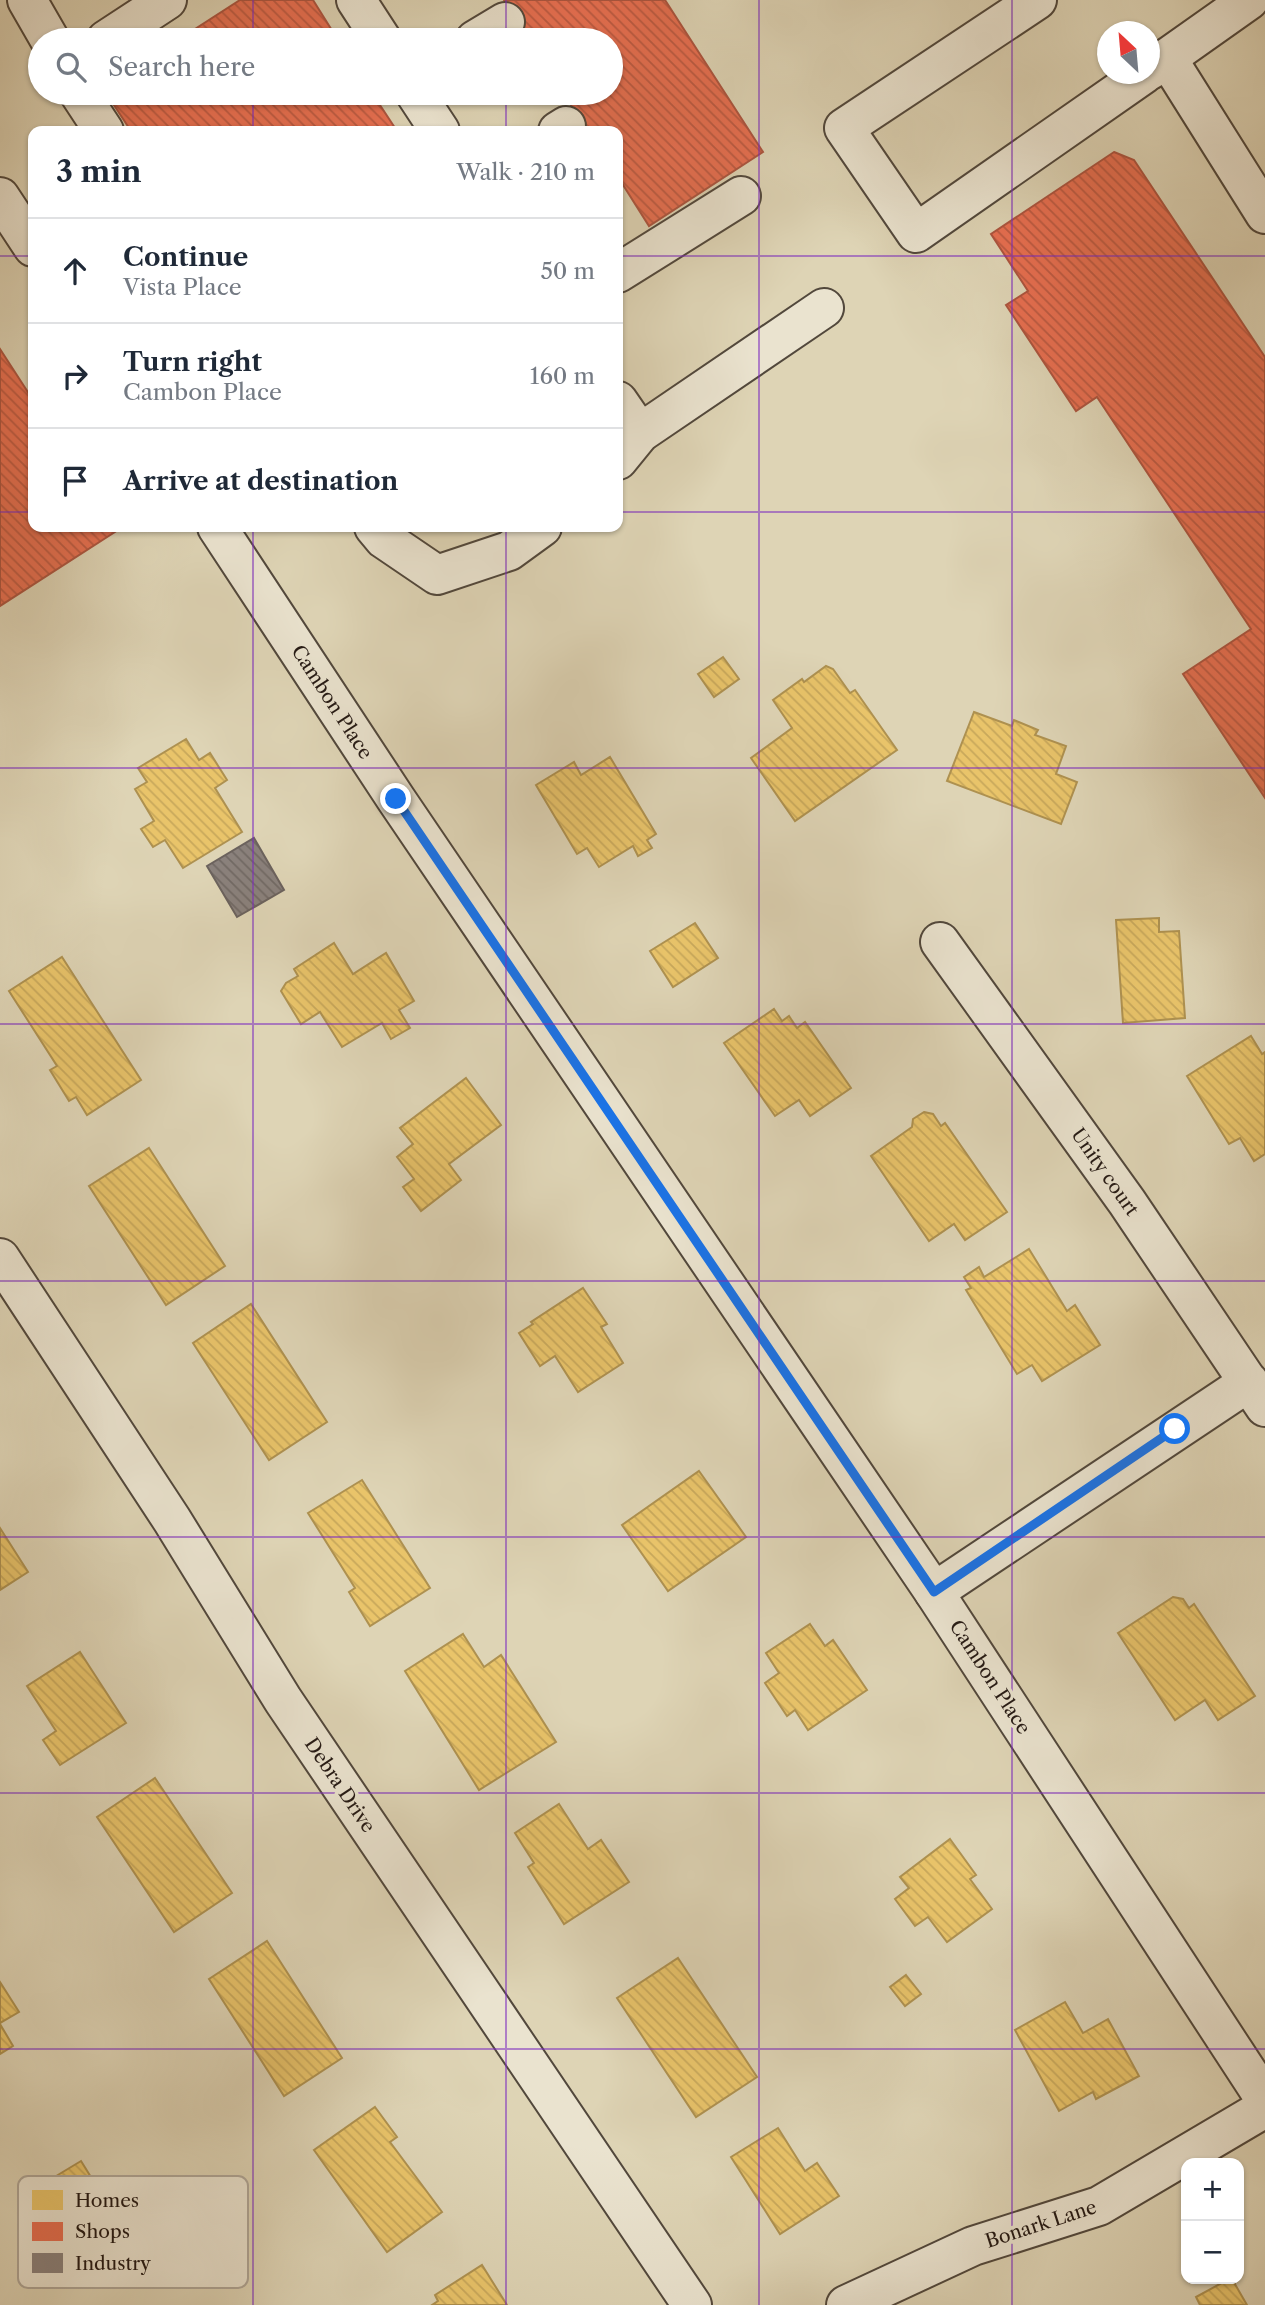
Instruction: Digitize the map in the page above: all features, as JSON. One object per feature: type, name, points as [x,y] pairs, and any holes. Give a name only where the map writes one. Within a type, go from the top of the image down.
[{"type":"street","points":[[27,0],[43,28]]},
{"type":"street","points":[[124,28],[167,0]]},
{"type":"street","points":[[356,0],[374,28]]},
{"type":"street","points":[[1037,0],[845,128],[916,233],[1129,84]]},
{"type":"street","points":[[1160,62],[1249,0]]},
{"type":"street","points":[[1160,76],[1265,214]]},
{"type":"street","points":[[87,105],[101,126]]},
{"type":"street","points":[[423,105],[437,126]]},
{"type":"street","points":[[623,270],[741,196]]},
{"type":"street","points":[[0,197],[28,239]]},
{"type":"street","points":[[623,421],[629,446],[824,308]]},
{"type":"street","name":"Cambon Place","points":[[220,532],[396,799],[934,1592],[1265,2099]]},
{"type":"street","points":[[378,532],[384,539],[437,575],[501,539],[525,532]]},
{"type":"street","name":"Unity court","points":[[940,942],[1127,1202],[1257,1394]]},
{"type":"street","name":"Debra Drive","points":[[0,1258],[172,1520],[283,1700],[692,2305]]},
{"type":"street","points":[[934,1592],[1257,1394]]},
{"type":"street","name":"Bonark Lane","points":[[846,2305],[972,2246],[1099,2206],[1265,2108]]},
{"type":"building: Homes","points":[[723,657],[739,679],[714,697],[698,674]]},
{"type":"building: Homes","points":[[826,666],[833,669],[850,693],[855,690],[897,750],[795,821],[751,758],[792,728],[773,700]]},
{"type":"building: Homes","points":[[974,712],[1012,726],[1014,720],[1038,730],[1035,735],[1066,746],[1056,774],[1077,782],[1061,824],[947,781]]},
{"type":"building: Homes","points":[[186,739],[199,760],[210,753],[227,780],[215,788],[242,832],[183,868],[165,840],[153,847],[141,829],[154,821],[135,789],[147,782],[138,768]]},
{"type":"building: Homes","points":[[610,757],[656,834],[647,840],[652,848],[638,856],[633,846],[599,867],[587,848],[577,854],[536,785],[574,762],[581,775]]},
{"type":"building: Homes","points":[[1159,918],[1159,932],[1179,931],[1185,1018],[1123,1023],[1116,920]]},
{"type":"building: Homes","points":[[695,923],[718,958],[673,987],[650,951]]},
{"type":"building: Homes","points":[[334,943],[353,974],[386,953],[414,1001],[399,1010],[410,1028],[391,1039],[382,1023],[342,1047],[320,1012],[301,1024],[281,991],[286,983],[298,976],[294,969]]},
{"type":"building: Homes","points":[[62,957],[141,1080],[87,1115],[76,1097],[69,1101],[50,1070],[57,1066],[9,991]]},
{"type":"building: Homes","points":[[774,1009],[782,1021],[789,1016],[797,1028],[805,1022],[851,1088],[810,1116],[799,1100],[775,1116],[724,1043]]},
{"type":"building: Homes","points":[[1251,1036],[1262,1054],[1265,1052],[1265,1154],[1254,1161],[1240,1138],[1229,1144],[1187,1076]]},
{"type":"building: Homes","points":[[466,1078],[501,1125],[449,1164],[461,1180],[421,1211],[403,1187],[414,1179],[397,1157],[413,1144],[400,1128]]},
{"type":"building: Homes","points":[[924,1112],[933,1114],[941,1126],[945,1123],[1007,1212],[965,1240],[954,1224],[929,1241],[871,1156],[912,1127],[913,1119]]},
{"type":"building: Homes","points":[[149,1148],[225,1266],[166,1305],[89,1186]]},
{"type":"building: Homes","points":[[1029,1249],[1067,1311],[1075,1305],[1100,1345],[1042,1381],[1032,1365],[1017,1374],[966,1290],[971,1288],[964,1277],[979,1267],[984,1277]]},
{"type":"building: Homes","points":[[583,1288],[607,1324],[601,1327],[623,1363],[578,1392],[555,1356],[540,1366],[519,1333]]},
{"type":"building: Homes","points":[[251,1304],[327,1422],[269,1460],[193,1343]]},
{"type":"building: Homes","points":[[699,1471],[746,1537],[668,1591],[622,1525]]},
{"type":"building: Homes","points":[[362,1480],[430,1588],[370,1626],[349,1592],[355,1588],[308,1513]]},
{"type":"building: Homes","points":[[0,1528],[28,1572],[0,1590]]},
{"type":"building: Homes","points":[[1173,1597],[1183,1599],[1189,1608],[1194,1604],[1255,1696],[1218,1720],[1205,1700],[1175,1720],[1118,1633]]},
{"type":"building: Homes","points":[[810,1624],[825,1646],[833,1640],[867,1690],[808,1730],[795,1710],[787,1716],[765,1683],[779,1673],[766,1653]]},
{"type":"building: Homes","points":[[463,1634],[484,1667],[501,1655],[556,1742],[479,1790],[405,1671]]},
{"type":"building: Homes","points":[[80,1652],[126,1723],[60,1765],[43,1740],[56,1731],[27,1686]]},
{"type":"building: Homes","points":[[155,1778],[232,1893],[174,1932],[97,1817]]},
{"type":"building: Homes","points":[[559,1804],[588,1849],[601,1840],[629,1882],[564,1924],[528,1867],[534,1863],[515,1833]]},
{"type":"building: Homes","points":[[950,1839],[976,1875],[970,1879],[992,1909],[947,1942],[928,1917],[915,1926],[895,1899],[909,1888],[900,1877]]},
{"type":"building: Homes","points":[[267,1941],[342,2058],[284,2096],[209,1979]]},
{"type":"building: Homes","points":[[678,1958],[757,2077],[696,2117],[617,1998]]},
{"type":"building: Homes","points":[[906,1975],[921,1994],[905,2006],[890,1987]]},
{"type":"building: Homes","points":[[0,1982],[19,2012],[0,2023]]},
{"type":"building: Homes","points":[[1065,2002],[1083,2033],[1108,2019],[1139,2076],[1096,2099],[1093,2092],[1059,2111],[1015,2030]]},
{"type":"building: Homes","points":[[0,2024],[13,2046],[0,2054]]},
{"type":"building: Homes","points":[[375,2107],[397,2137],[390,2142],[442,2212],[387,2252],[314,2150]]},
{"type":"building: Homes","points":[[778,2128],[805,2171],[817,2163],[839,2196],[780,2234],[731,2157]]},
{"type":"building: Homes","points":[[81,2161],[90,2176],[56,2176]]},
{"type":"building: Homes","points":[[482,2265],[507,2305],[432,2305],[438,2301],[435,2295]]},
{"type":"building: Homes","points":[[1220,2284],[1235,2284],[1247,2305],[1200,2305],[1196,2297]]},
{"type":"building: Shops","points":[[240,0],[313,0],[330,28],[197,28]]},
{"type":"building: Shops","points":[[504,0],[665,0],[763,152],[649,226],[623,185],[623,126],[585,126],[571,105],[623,105],[623,28],[522,28]]},
{"type":"building: Shops","points":[[114,105],[380,105],[394,126],[128,126]]},
{"type":"building: Shops","points":[[1114,152],[1134,160],[1265,357],[1265,798],[1183,674],[1251,629],[1097,397],[1076,411],[1006,305],[1028,291],[991,234]]},
{"type":"building: Shops","points":[[0,349],[28,392],[28,532],[115,532],[0,606]]},
{"type":"building: Industry","points":[[254,838],[284,890],[237,917],[207,866]]},
{"type":"route","points":[[396,799],[934,1592],[1175,1429]]}]
